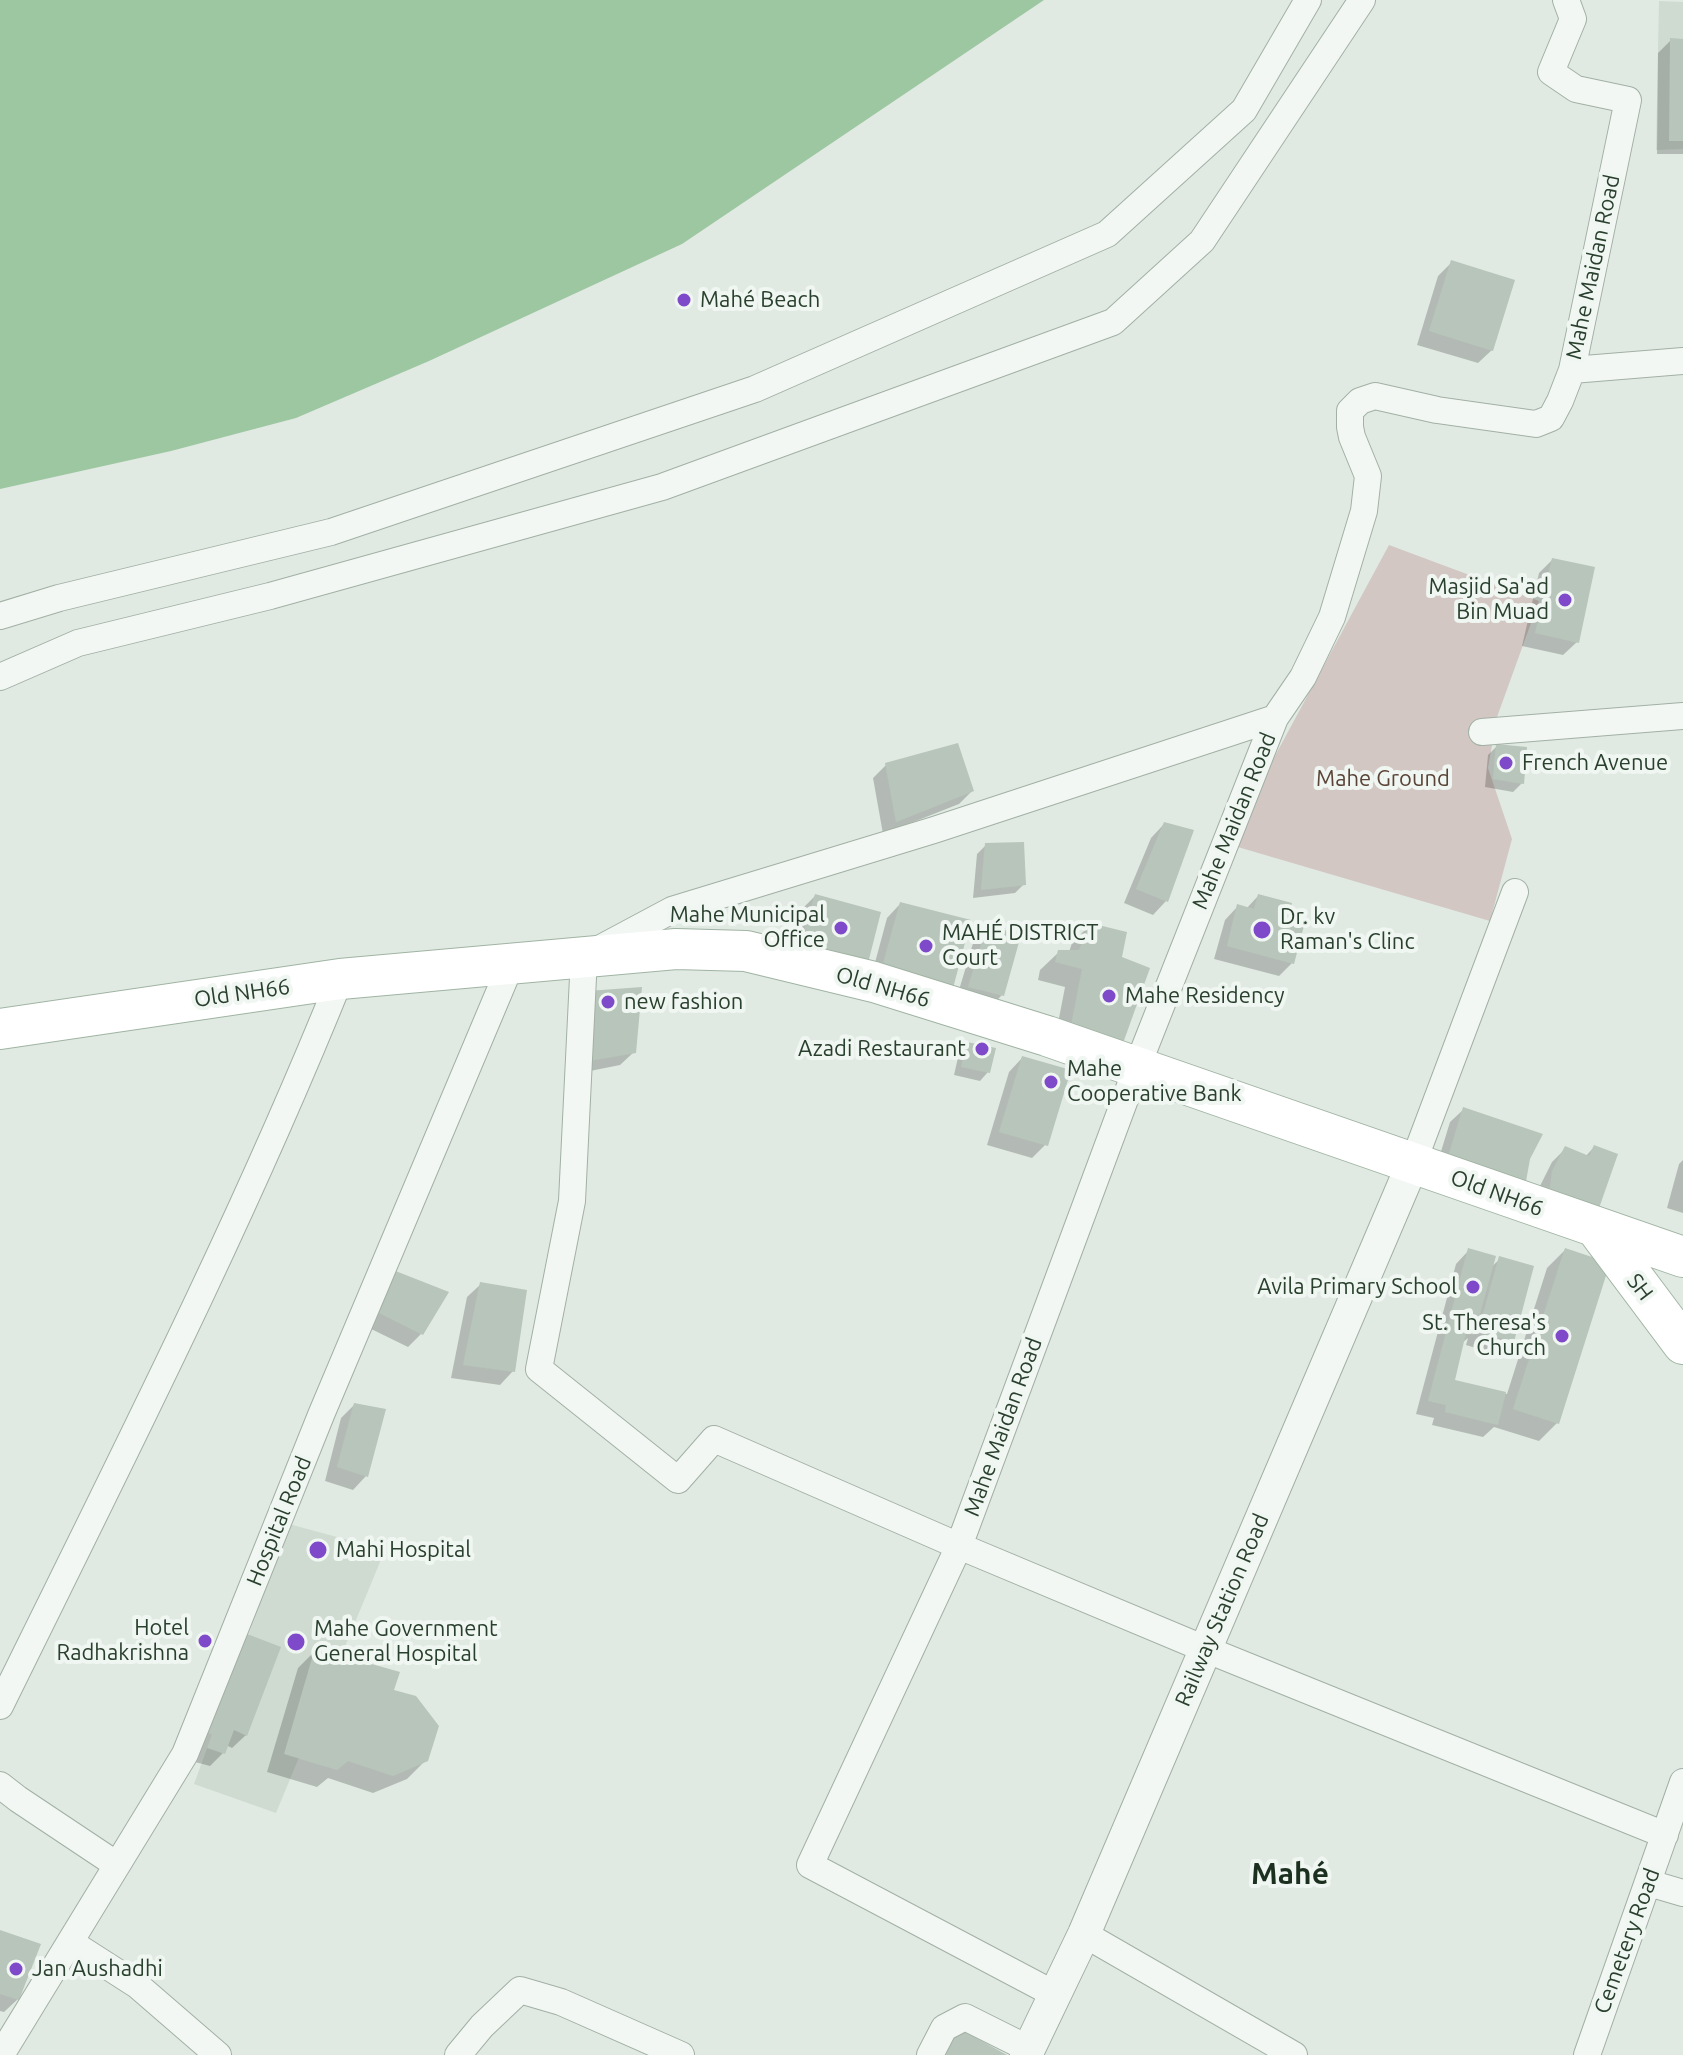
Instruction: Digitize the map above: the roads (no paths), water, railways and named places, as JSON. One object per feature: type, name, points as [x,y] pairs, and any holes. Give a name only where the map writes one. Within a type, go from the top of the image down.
[{"type":"main road","name":"Old NH66","points":[[0,1029],[340,979],[676,949],[746,951],[874,982],[1047,1036],[1683,1257]]},
{"type":"main road","name":"SH","points":[[1597,1229],[1683,1344]]},
{"type":"street","points":[[0,616],[59,598],[331,532],[755,389],[1107,234],[1244,110],[1308,0]]},
{"type":"street","points":[[0,677],[78,643],[270,596],[662,487],[1113,322],[1202,241],[1362,0]]},
{"type":"street","name":"Mahe Maidan Road","points":[[1056,1995],[810,1865],[959,1546],[1137,1067],[1275,718],[1303,677],[1332,617],[1364,511],[1368,476],[1352,437],[1350,411],[1360,401],[1375,396],[1437,410],[1536,424],[1551,418],[1560,401],[1572,370],[1628,100],[1576,89],[1551,72],[1573,19],[1566,0]]},
{"type":"street","points":[[1572,370],[1683,361]]},
{"type":"street","points":[[1482,732],[1683,716]]},
{"type":"street","name":"Mahe Maidan Road","points":[[584,957],[672,910],[934,830],[1275,718]]},
{"type":"street","points":[[1413,1163],[1515,892]]},
{"type":"street","points":[[584,957],[572,1201],[539,1369],[678,1480],[714,1439],[1205,1649],[1665,1835]]},
{"type":"street","name":"Hospital Road","points":[[2,2051],[185,1754],[327,1401],[511,964]]},
{"type":"street","points":[[0,1706],[197,1303],[303,1071],[340,979]]},
{"type":"street","name":"Railway Station Road","points":[[1029,2053],[1084,1934],[1413,1163]]},
{"type":"street","name":"Cemetery Road","points":[[1587,2055],[1683,1782]]},
{"type":"street","points":[[0,1785],[117,1865]]},
{"type":"street","points":[[1649,1883],[1683,1893]]},
{"type":"street","points":[[1084,1934],[1294,2055]]},
{"type":"street","points":[[70,1942],[137,1985],[218,2055]]},
{"type":"street","points":[[458,2055],[482,2026],[520,1990],[561,2002],[681,2055]]},
{"type":"street","points":[[930,2055],[944,2028],[965,2017],[1029,2053]]},
{"type":"place","name":"Mahé Beach","points":[[684,300]]},
{"type":"place","name":"Masjid Sa'ad Bin Muad","points":[[1565,600]]},
{"type":"place","name":"French Avenue","points":[[1506,763]]},
{"type":"place","name":"Mahe Municipal Office","points":[[841,928]]},
{"type":"place","name":"Dr. kv Raman's Clinc","points":[[1262,930]]},
{"type":"place","name":"MAHÉ DISTRICT Court","points":[[926,946]]},
{"type":"place","name":"Mahe Residency","points":[[1109,996]]},
{"type":"place","name":"new fashion","points":[[608,1002]]},
{"type":"place","name":"Azadi Restaurant","points":[[982,1049]]},
{"type":"place","name":"Mahe Cooperative Bank","points":[[1051,1082]]},
{"type":"place","name":"Avila Primary School","points":[[1473,1287]]},
{"type":"place","name":"St. Theresa's Church","points":[[1562,1336]]},
{"type":"place","name":"Mahi Hospital","points":[[318,1550]]},
{"type":"place","name":"Hotel Radhakrishna","points":[[205,1641]]},
{"type":"place","name":"Mahe Government General Hospital","points":[[296,1642]]},
{"type":"place","name":"Jan Aushadhi","points":[[16,1969]]},
{"type":"district","name":"Mahé","points":[[1290,1874]]},
{"type":"park label","name":"Mahe Ground","points":[[1383,779]]}]
